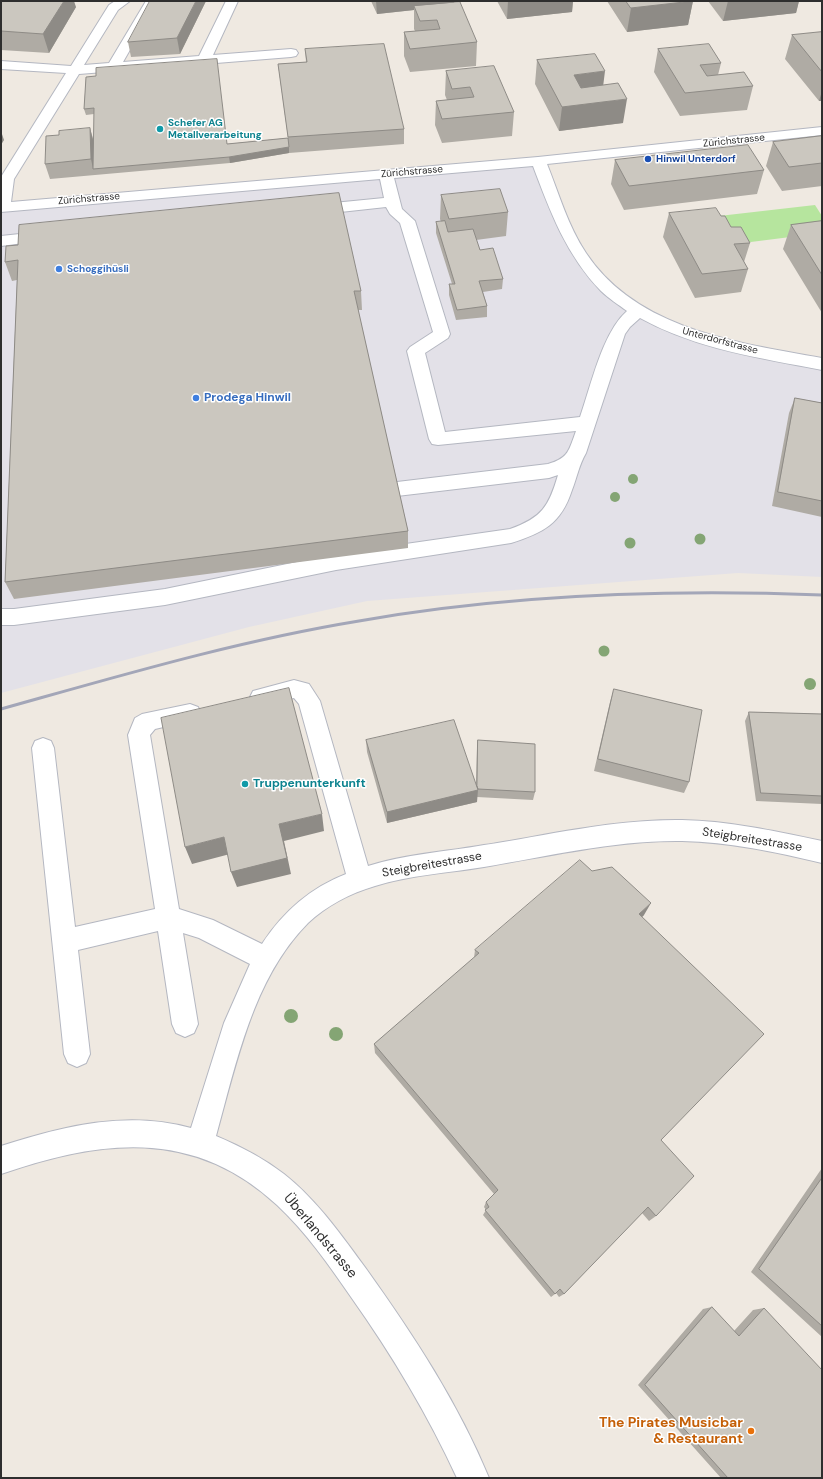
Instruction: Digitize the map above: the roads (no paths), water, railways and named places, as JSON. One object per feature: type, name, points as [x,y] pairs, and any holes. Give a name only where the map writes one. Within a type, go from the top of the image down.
[{"type":"street","points":[[2,207],[7,179],[113,8],[124,1]]},
{"type":"street","points":[[114,66],[152,1]]},
{"type":"street","points":[[204,60],[232,1]]},
{"type":"street","points":[[1,65],[75,70],[291,53]]},
{"type":"street","name":"Zürichstrasse","points":[[2,207],[538,161],[822,131]]},
{"type":"street","name":"Unterdorfstrasse","points":[[538,161],[568,234],[584,263],[604,286],[638,311],[711,348],[822,364]]},
{"type":"street","points":[[386,174],[395,211],[407,221],[442,334],[416,351],[438,439],[587,423]]},
{"type":"street","points":[[295,211],[393,202]]},
{"type":"street","points":[[1,241],[64,235]]},
{"type":"street","points":[[1,617],[14,617],[165,597],[336,562],[511,536],[538,527],[553,514],[558,504],[571,462],[577,453],[617,334],[624,323],[638,311]]},
{"type":"street","points":[[397,489],[549,471],[562,467],[571,462]]},
{"type":"street","points":[[241,701],[294,689],[301,690],[306,694],[360,880]]},
{"type":"street","points":[[185,1024],[139,731],[143,725],[150,721],[211,708]]},
{"type":"street","points":[[43,748],[77,1054]]},
{"type":"street","name":"Steigbreitestrasse","points":[[200,1143],[230,1045],[255,981],[266,959],[287,929],[300,915],[330,894],[360,880],[391,871],[609,836],[661,831],[707,832],[751,838],[822,852]]},
{"type":"street","points":[[64,941],[168,917],[204,928],[266,959]]},
{"type":"street","name":"Überlandstrasse","points":[[1,1160],[79,1137],[108,1133],[154,1133],[200,1143],[241,1162],[275,1184],[290,1198],[331,1245],[387,1322],[444,1416],[473,1478]]},
{"type":"railway","points":[[1,709],[223,649],[313,629],[416,612],[532,599],[648,593],[764,593],[822,595]]},
{"type":"place","name":"Schefer AG Metallverarbeitung","points":[[160,129]]},
{"type":"place","name":"Hinwil Unterdorf","points":[[648,159]]},
{"type":"place","name":"Schoggihüsli","points":[[59,269]]},
{"type":"place","name":"Prodega Hinwil","points":[[196,398]]},
{"type":"place","name":"Truppenunterkunft","points":[[245,784]]},
{"type":"place","name":"The Pirates Musicbar & Restaurant","points":[[751,1431]]}]
